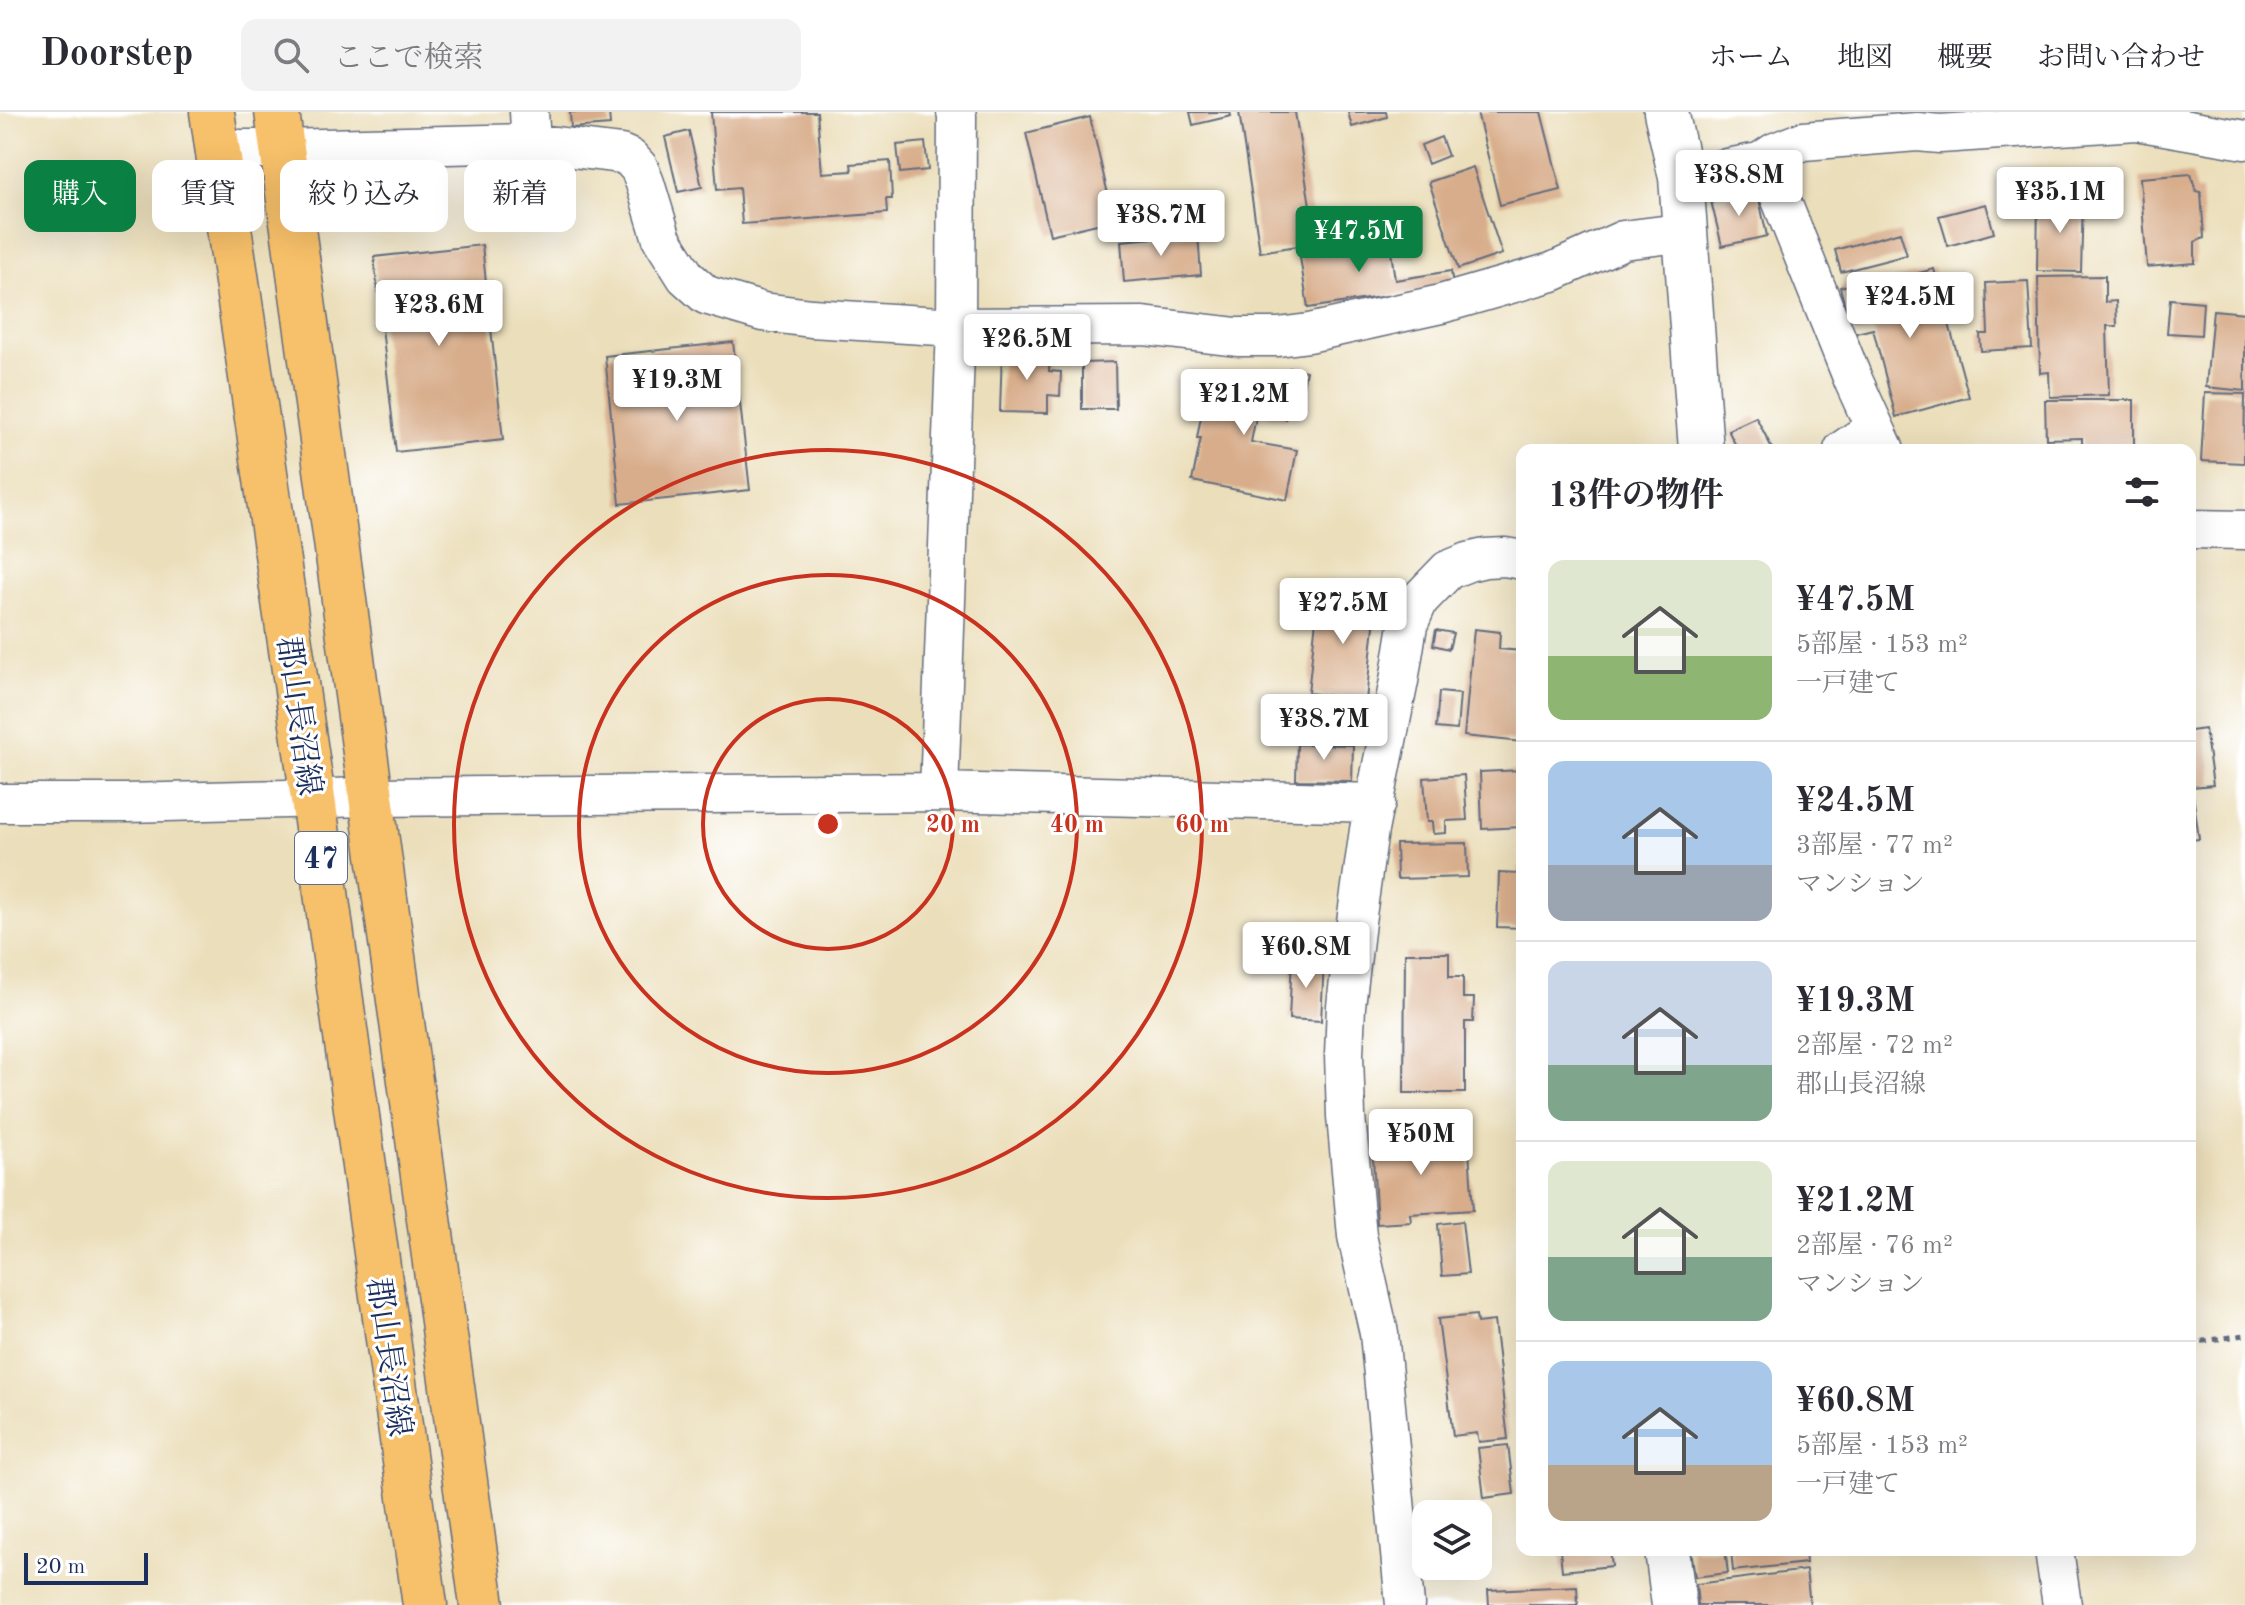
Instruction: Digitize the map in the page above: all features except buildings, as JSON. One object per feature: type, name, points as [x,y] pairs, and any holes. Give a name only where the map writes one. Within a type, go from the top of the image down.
[{"type":"main road","name":"郡山長沼線","points":[[214,130],[313,799],[425,1605]]},
{"type":"main road","name":"郡山長沼線","points":[[280,130],[482,1605]]},
{"type":"street","points":[[1666,112],[1681,177],[1687,232],[1701,444]]},
{"type":"street","points":[[939,792],[964,113]]},
{"type":"street","points":[[1681,177],[1760,162],[1775,152],[1803,141],[1917,132],[1940,134],[2121,117],[2245,140]]},
{"type":"street","points":[[214,130],[530,127],[621,154],[635,161],[662,239],[686,277],[706,295],[763,312],[811,318],[956,327],[1143,326],[1237,337],[1278,337],[1441,304],[1552,272],[1623,240],[1687,232]]},
{"type":"street","points":[[1760,162],[1769,170],[1848,368],[1880,439]]},
{"type":"street","points":[[2196,529],[2245,530]]},
{"type":"street","points":[[1405,1605],[1379,1333],[1357,1236],[1346,1116],[1346,1006],[1369,830],[1408,625],[1419,600],[1448,570],[1485,558],[1516,559]]},
{"type":"street","points":[[0,803],[939,792],[1376,803]]},
{"type":"street","points":[[1668,1556],[1674,1605]]},
{"type":"street","points":[[2055,1556],[2062,1605]]},
{"type":"path","points":[[2196,1342],[2245,1335]]}]
